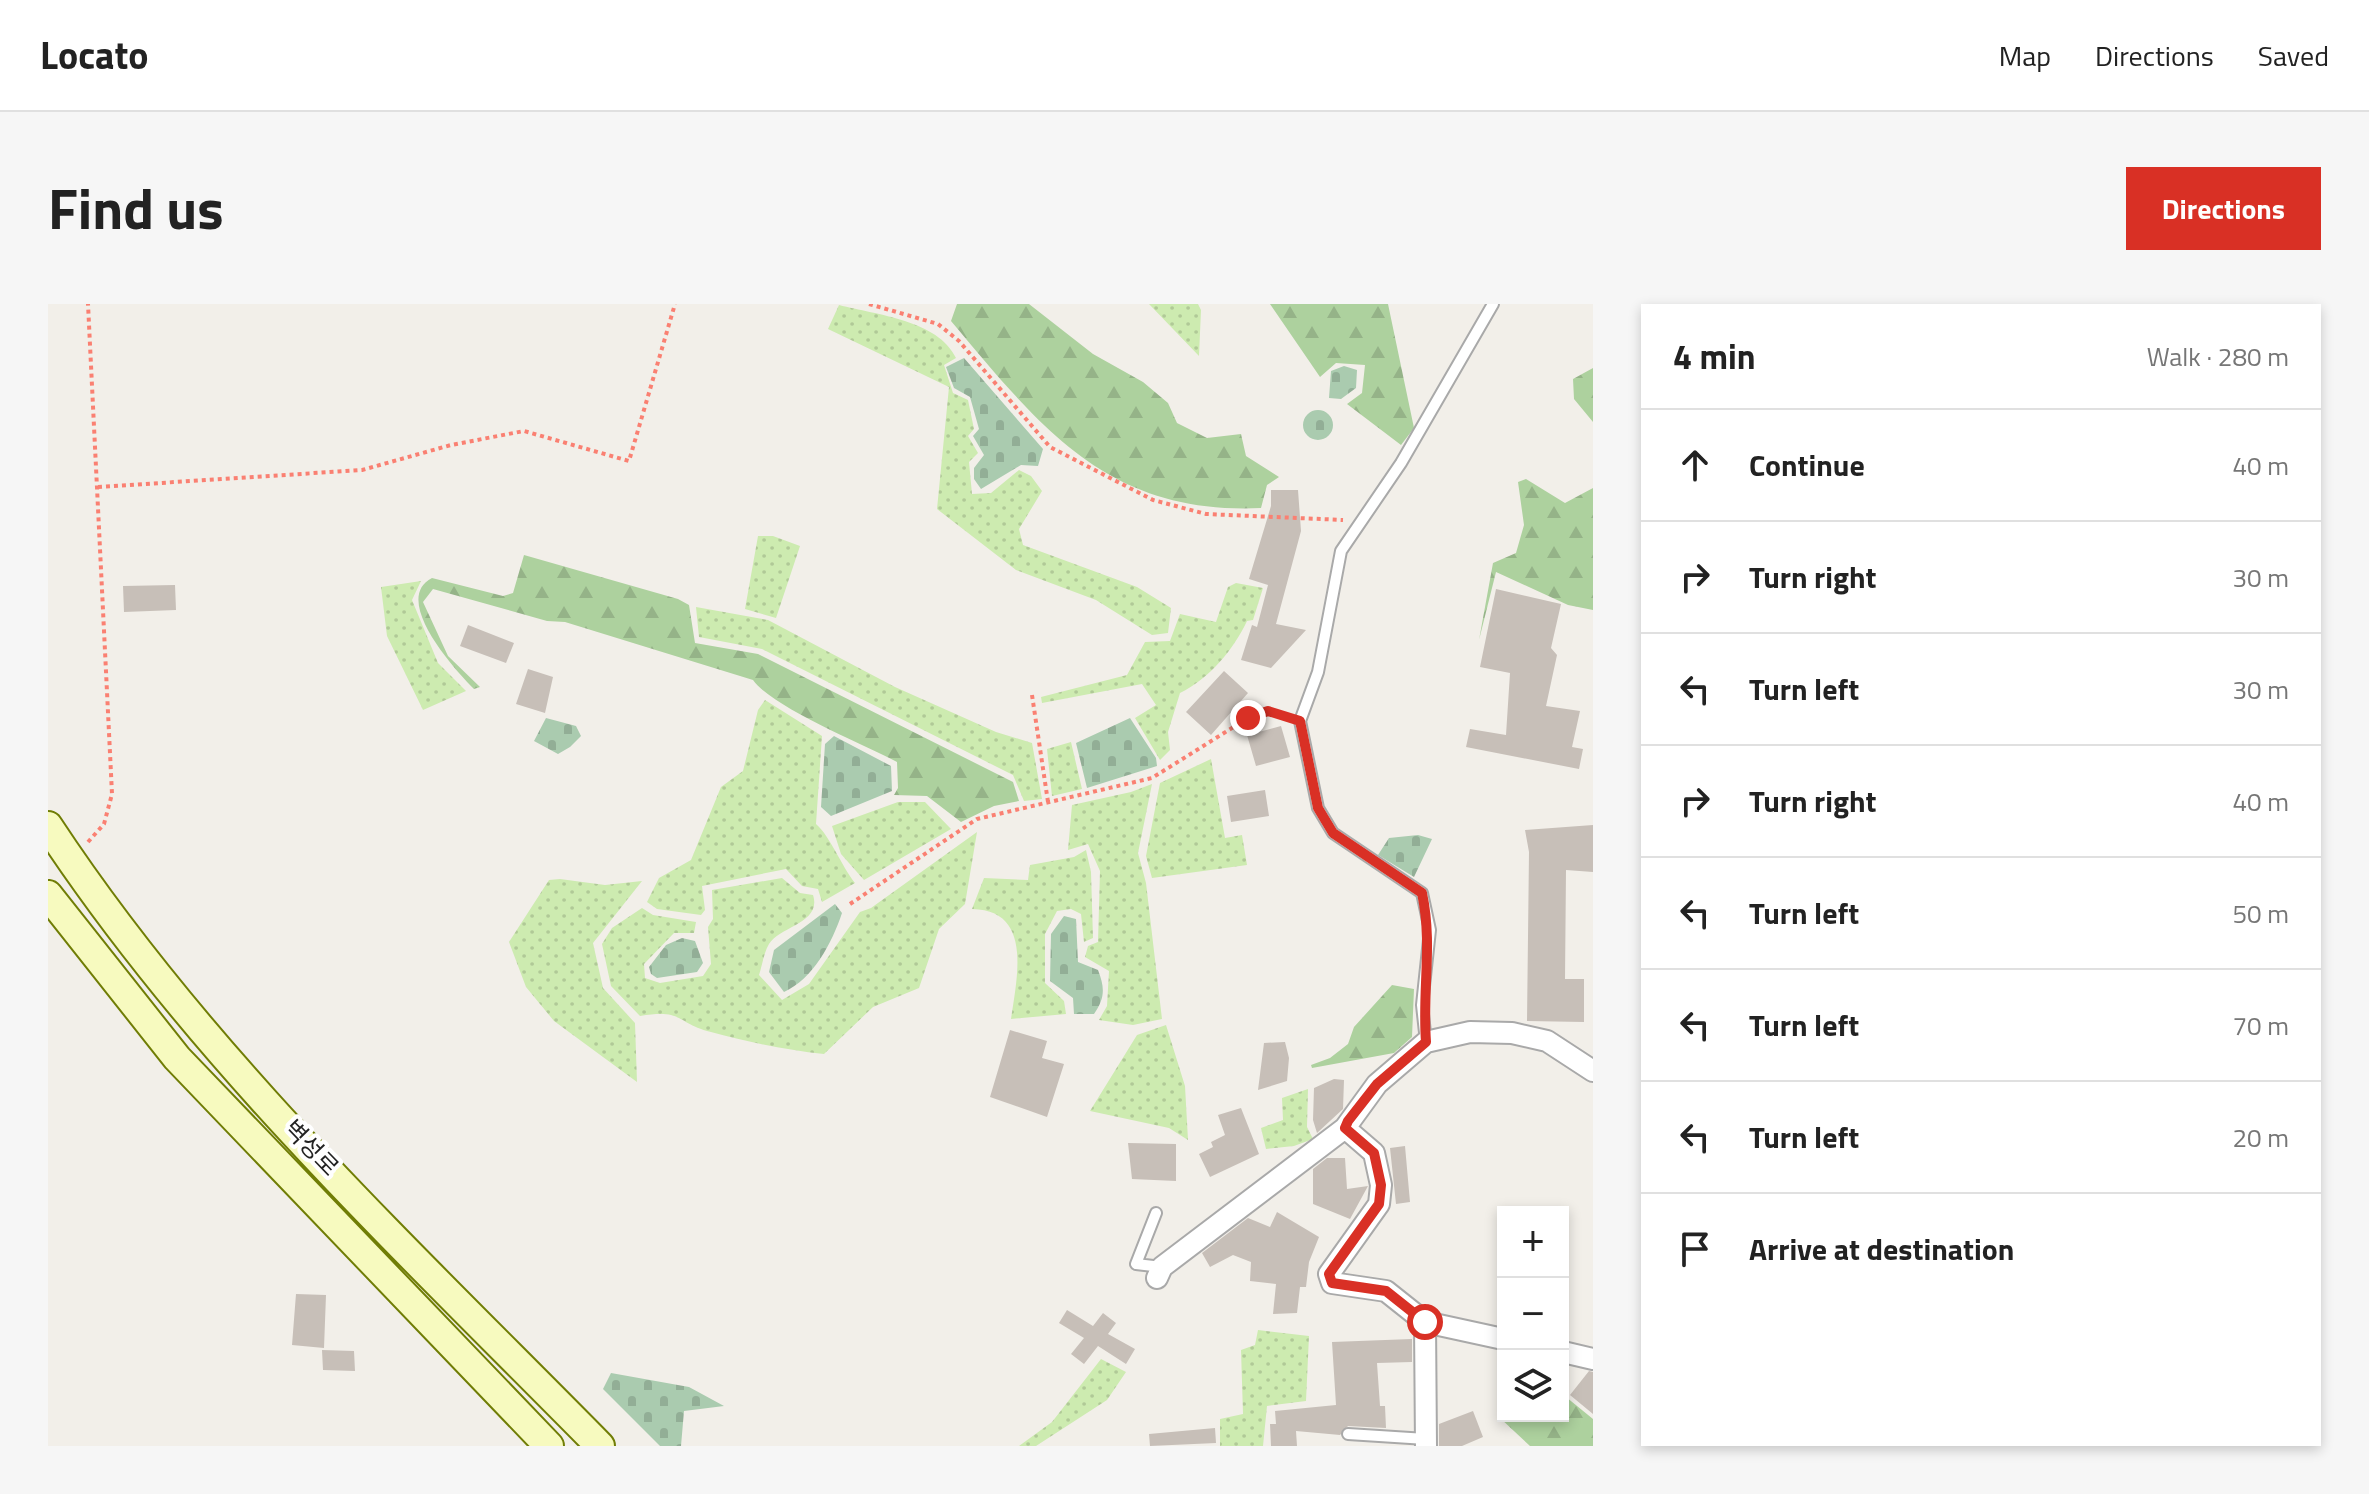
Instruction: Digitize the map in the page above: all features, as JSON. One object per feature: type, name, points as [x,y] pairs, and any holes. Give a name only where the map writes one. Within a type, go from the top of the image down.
[{"type":"main road","name":"벽성로","points":[[48,826],[101,906],[228,1061],[600,1446]]},
{"type":"main road","name":"벽성로","points":[[48,895],[177,1058],[549,1446]]},
{"type":"street","points":[[1160,1272],[1345,1128],[1377,1084],[1426,1042],[1470,1032],[1512,1033],[1547,1041],[1593,1071]]},
{"type":"street","points":[[1345,1128],[1374,1153],[1381,1185],[1379,1204],[1329,1274],[1332,1283],[1386,1291],[1425,1322],[1497,1338]]},
{"type":"street","points":[[1425,1322],[1427,1443]]},
{"type":"street","points":[[1569,1353],[1593,1359]]},
{"type":"lane","points":[[1426,1042],[1422,1005],[1430,930],[1422,893],[1333,833],[1318,808],[1300,721],[1318,672],[1341,551],[1401,463],[1493,304]]},
{"type":"lane","points":[[1156,1213],[1136,1264],[1160,1272]]},
{"type":"lane","points":[[1348,1434],[1427,1443]]},
{"type":"path","points":[[71,862],[104,824],[112,794],[88,304]]},
{"type":"path","points":[[98,487],[362,470],[451,445],[524,431],[629,461],[675,304]]},
{"type":"path","points":[[869,304],[938,324],[959,341],[1050,447],[1153,500],[1206,514],[1361,521]]},
{"type":"path","points":[[1032,695],[1048,802]]},
{"type":"path","points":[[850,904],[977,819],[1152,778],[1248,718],[1268,711],[1300,721]]},
{"type":"green space","points":[[957,304],[1029,304],[1093,354],[1143,382],[1168,403],[1177,423],[1207,438],[1241,434],[1246,456],[1279,477],[1267,485],[1261,508],[1207,506],[1161,497],[1119,480],[1082,457],[1048,429],[1016,396],[951,321]]},
{"type":"green space","points":[[1149,304],[1198,304],[1201,310],[1199,356]]},
{"type":"green space","points":[[1270,304],[1388,304],[1414,428],[1401,445],[1347,404],[1362,393],[1365,365],[1336,363],[1320,377]]},
{"type":"green space","points":[[839,305],[905,321],[935,335],[947,345],[956,358],[944,365],[953,393],[968,400],[974,429],[968,436],[978,453],[969,462],[972,494],[991,493],[1019,470],[1031,476],[1042,491],[1019,529],[1023,545],[1137,587],[1171,608],[1168,633],[1152,635],[1096,600],[1016,570],[937,509],[949,387],[828,329]]},
{"type":"green space","points":[[964,358],[1043,449],[1038,466],[1021,465],[981,489],[974,479],[974,468],[984,455],[973,436],[979,429],[970,397],[954,388],[946,367]]},
{"type":"green space","points":[[1344,366],[1357,370],[1356,388],[1341,399],[1329,398],[1331,371]]},
{"type":"green space","points":[[1593,368],[1593,422],[1574,399],[1573,379]]},
{"type":"green space","points":[[1318,410],[1324,411],[1332,419],[1332,431],[1324,439],[1318,440],[1312,439],[1304,431],[1303,425],[1304,419],[1312,411]]},
{"type":"green space","points":[[1526,479],[1565,503],[1593,488],[1593,610],[1568,605],[1496,572],[1479,640],[1493,563],[1516,553],[1524,525],[1518,482]]},
{"type":"green space","points":[[758,536],[773,536],[800,546],[776,618],[745,609]]},
{"type":"green space","points":[[524,555],[678,599],[689,605],[695,643],[758,654],[1013,782],[1019,801],[994,806],[961,822],[927,796],[894,795],[898,788],[897,762],[798,713],[763,691],[753,680],[565,622],[547,621],[433,589],[423,602],[448,656],[480,687],[474,689],[430,634],[418,601],[421,588],[432,578],[503,596],[513,593]]},
{"type":"green space","points":[[421,581],[412,600],[438,663],[466,691],[423,710],[387,636],[381,587]]},
{"type":"green space","points":[[1236,583],[1263,588],[1253,620],[1247,621],[1228,652],[1211,671],[1180,693],[1168,732],[1170,750],[1160,760],[1135,718],[1156,705],[1142,684],[1042,703],[1041,697],[1127,675],[1145,642],[1170,641],[1180,614],[1216,622],[1228,587]]},
{"type":"green space","points":[[696,607],[768,620],[895,687],[996,732],[1032,743],[1042,799],[1024,801],[1013,775],[762,649],[699,637]]},
{"type":"green space","points":[[765,700],[822,736],[816,824],[855,883],[822,902],[818,889],[802,886],[786,869],[702,886],[705,910],[701,915],[657,909],[647,902],[659,878],[691,860],[721,787],[743,771],[758,710]]},
{"type":"green space","points":[[546,718],[576,726],[581,736],[558,754],[534,741]]},
{"type":"green space","points":[[1130,718],[1156,758],[1157,766],[1087,788],[1076,743]]},
{"type":"green space","points":[[834,736],[891,766],[892,791],[831,816],[821,807],[825,744]]},
{"type":"green space","points":[[1071,742],[1082,789],[1052,796],[1047,749]]},
{"type":"green space","points":[[1211,759],[1225,838],[1242,835],[1247,865],[1152,878],[1146,856],[1160,783]]},
{"type":"green space","points":[[1152,784],[1138,853],[1146,883],[1162,1019],[1133,1025],[1099,1020],[1107,1006],[1109,971],[1085,957],[1088,946],[1098,942],[1100,871],[1088,844],[1068,850],[1072,805],[1131,792]]},
{"type":"green space","points":[[898,802],[925,802],[951,829],[864,880],[841,854],[832,826]]},
{"type":"green space","points":[[977,832],[965,904],[939,929],[919,988],[873,1007],[824,1054],[725,1036],[665,1014],[640,1016],[611,986],[602,944],[612,928],[642,908],[653,915],[696,922],[694,933],[674,933],[644,964],[645,978],[660,983],[703,976],[711,964],[708,927],[713,919],[712,890],[782,878],[800,893],[813,895],[814,904],[806,918],[774,938],[766,951],[759,975],[782,1000],[809,984],[860,912],[871,908]]},
{"type":"green space","points":[[1418,835],[1432,839],[1414,877],[1378,855],[1389,838]]},
{"type":"green space","points":[[1086,850],[1091,872],[1093,938],[1084,942],[1081,914],[1071,909],[1057,911],[1045,934],[1045,983],[1064,1001],[1066,1014],[1011,1019],[1017,949],[1013,933],[1005,921],[991,912],[972,909],[984,878],[1028,880],[1030,865],[1074,857]]},
{"type":"green space","points":[[549,880],[605,885],[642,881],[593,943],[603,988],[635,1023],[637,1082],[554,1021],[526,987],[509,942]]},
{"type":"green space","points":[[835,904],[842,913],[827,948],[804,978],[784,992],[769,972],[774,950]]},
{"type":"green space","points":[[1064,916],[1076,919],[1078,962],[1098,970],[1100,976],[1102,998],[1094,1014],[1074,1014],[1073,998],[1050,981],[1051,934]]},
{"type":"green space","points":[[682,938],[695,941],[703,963],[697,972],[657,978],[651,974],[649,967],[666,945]]},
{"type":"green space","points":[[1392,985],[1414,989],[1412,1037],[1394,1053],[1312,1068],[1311,1065],[1330,1058],[1348,1044],[1354,1027]]},
{"type":"green space","points":[[1166,1025],[1185,1086],[1188,1140],[1169,1128],[1090,1111],[1137,1035]]},
{"type":"green space","points":[[1308,1089],[1307,1127],[1313,1139],[1294,1146],[1266,1149],[1261,1128],[1283,1120],[1282,1098]]},
{"type":"green space","points":[[1258,1330],[1309,1336],[1306,1401],[1267,1406],[1263,1446],[1220,1446],[1220,1419],[1243,1414],[1241,1350],[1255,1345]]},
{"type":"green space","points":[[1101,1359],[1126,1372],[1107,1400],[1036,1446],[1019,1446],[1052,1422]]},
{"type":"green space","points":[[611,1373],[689,1387],[724,1406],[684,1411],[681,1446],[660,1446],[603,1389]]},
{"type":"green space","points":[[1569,1399],[1593,1419],[1593,1446],[1530,1446],[1504,1422],[1569,1422]]},
{"type":"building","points":[[1271,490],[1298,490],[1301,531],[1276,624],[1306,630],[1271,668],[1241,660],[1252,625],[1257,627],[1268,585],[1249,579],[1271,506]]},
{"type":"building","points":[[175,585],[176,610],[124,612],[123,586]]},
{"type":"building","points":[[1496,589],[1561,604],[1551,648],[1557,655],[1546,706],[1580,711],[1572,747],[1583,749],[1579,769],[1466,747],[1470,729],[1506,735],[1510,673],[1480,667]]},
{"type":"building","points":[[468,625],[514,643],[506,663],[460,646]]},
{"type":"building","points":[[528,669],[553,677],[545,713],[516,704]]},
{"type":"building","points":[[1224,671],[1248,693],[1211,735],[1186,712]]},
{"type":"building","points":[[1281,726],[1290,757],[1256,766],[1247,735]]},
{"type":"building","points":[[1265,790],[1269,816],[1231,822],[1227,796]]},
{"type":"building","points":[[1593,825],[1593,872],[1566,870],[1565,979],[1584,979],[1584,1022],[1527,1021],[1529,852],[1525,830]]},
{"type":"building","points":[[1010,1030],[1047,1041],[1042,1058],[1064,1064],[1047,1117],[990,1097]]},
{"type":"building","points":[[1285,1042],[1289,1058],[1287,1081],[1258,1090],[1264,1043]]},
{"type":"building","points":[[1334,1079],[1344,1080],[1343,1109],[1317,1133],[1313,1120],[1314,1088]]},
{"type":"building","points":[[1241,1108],[1259,1154],[1210,1177],[1199,1154],[1213,1147],[1211,1142],[1225,1135],[1218,1115]]},
{"type":"building","points":[[1128,1143],[1176,1144],[1176,1181],[1132,1179]]},
{"type":"building","points":[[1405,1146],[1410,1202],[1396,1204],[1390,1148]]},
{"type":"building","points":[[1327,1158],[1345,1158],[1347,1189],[1368,1186],[1350,1219],[1313,1204],[1313,1169]]},
{"type":"building","points":[[1277,1212],[1319,1237],[1309,1262],[1306,1287],[1300,1287],[1297,1313],[1273,1314],[1276,1284],[1250,1281],[1251,1262],[1233,1255],[1210,1267],[1202,1253],[1248,1218],[1270,1227]]},
{"type":"building","points":[[296,1294],[326,1295],[324,1348],[292,1345]]},
{"type":"building","points":[[1067,1310],[1093,1326],[1103,1313],[1116,1323],[1108,1334],[1135,1349],[1126,1364],[1098,1346],[1084,1364],[1071,1354],[1084,1338],[1059,1323]]},
{"type":"building","points":[[1412,1339],[1412,1362],[1377,1363],[1380,1406],[1385,1406],[1386,1428],[1348,1426],[1340,1435],[1296,1431],[1297,1446],[1271,1446],[1270,1424],[1276,1424],[1275,1411],[1336,1405],[1332,1342]]},
{"type":"building","points":[[322,1350],[354,1351],[355,1371],[323,1370]]},
{"type":"building","points":[[1589,1371],[1593,1372],[1593,1414],[1570,1395]]},
{"type":"building","points":[[1473,1411],[1483,1437],[1462,1446],[1439,1446],[1439,1424]]},
{"type":"building","points":[[1215,1428],[1216,1443],[1150,1446],[1149,1434]]},
{"type":"route","points":[[1248,718],[1268,711],[1300,721],[1318,808],[1333,833],[1422,893],[1430,930],[1422,1005],[1426,1042],[1377,1084],[1345,1128],[1374,1153],[1381,1185],[1379,1204],[1370,1212],[1329,1274],[1332,1283],[1386,1291],[1425,1322]]}]
